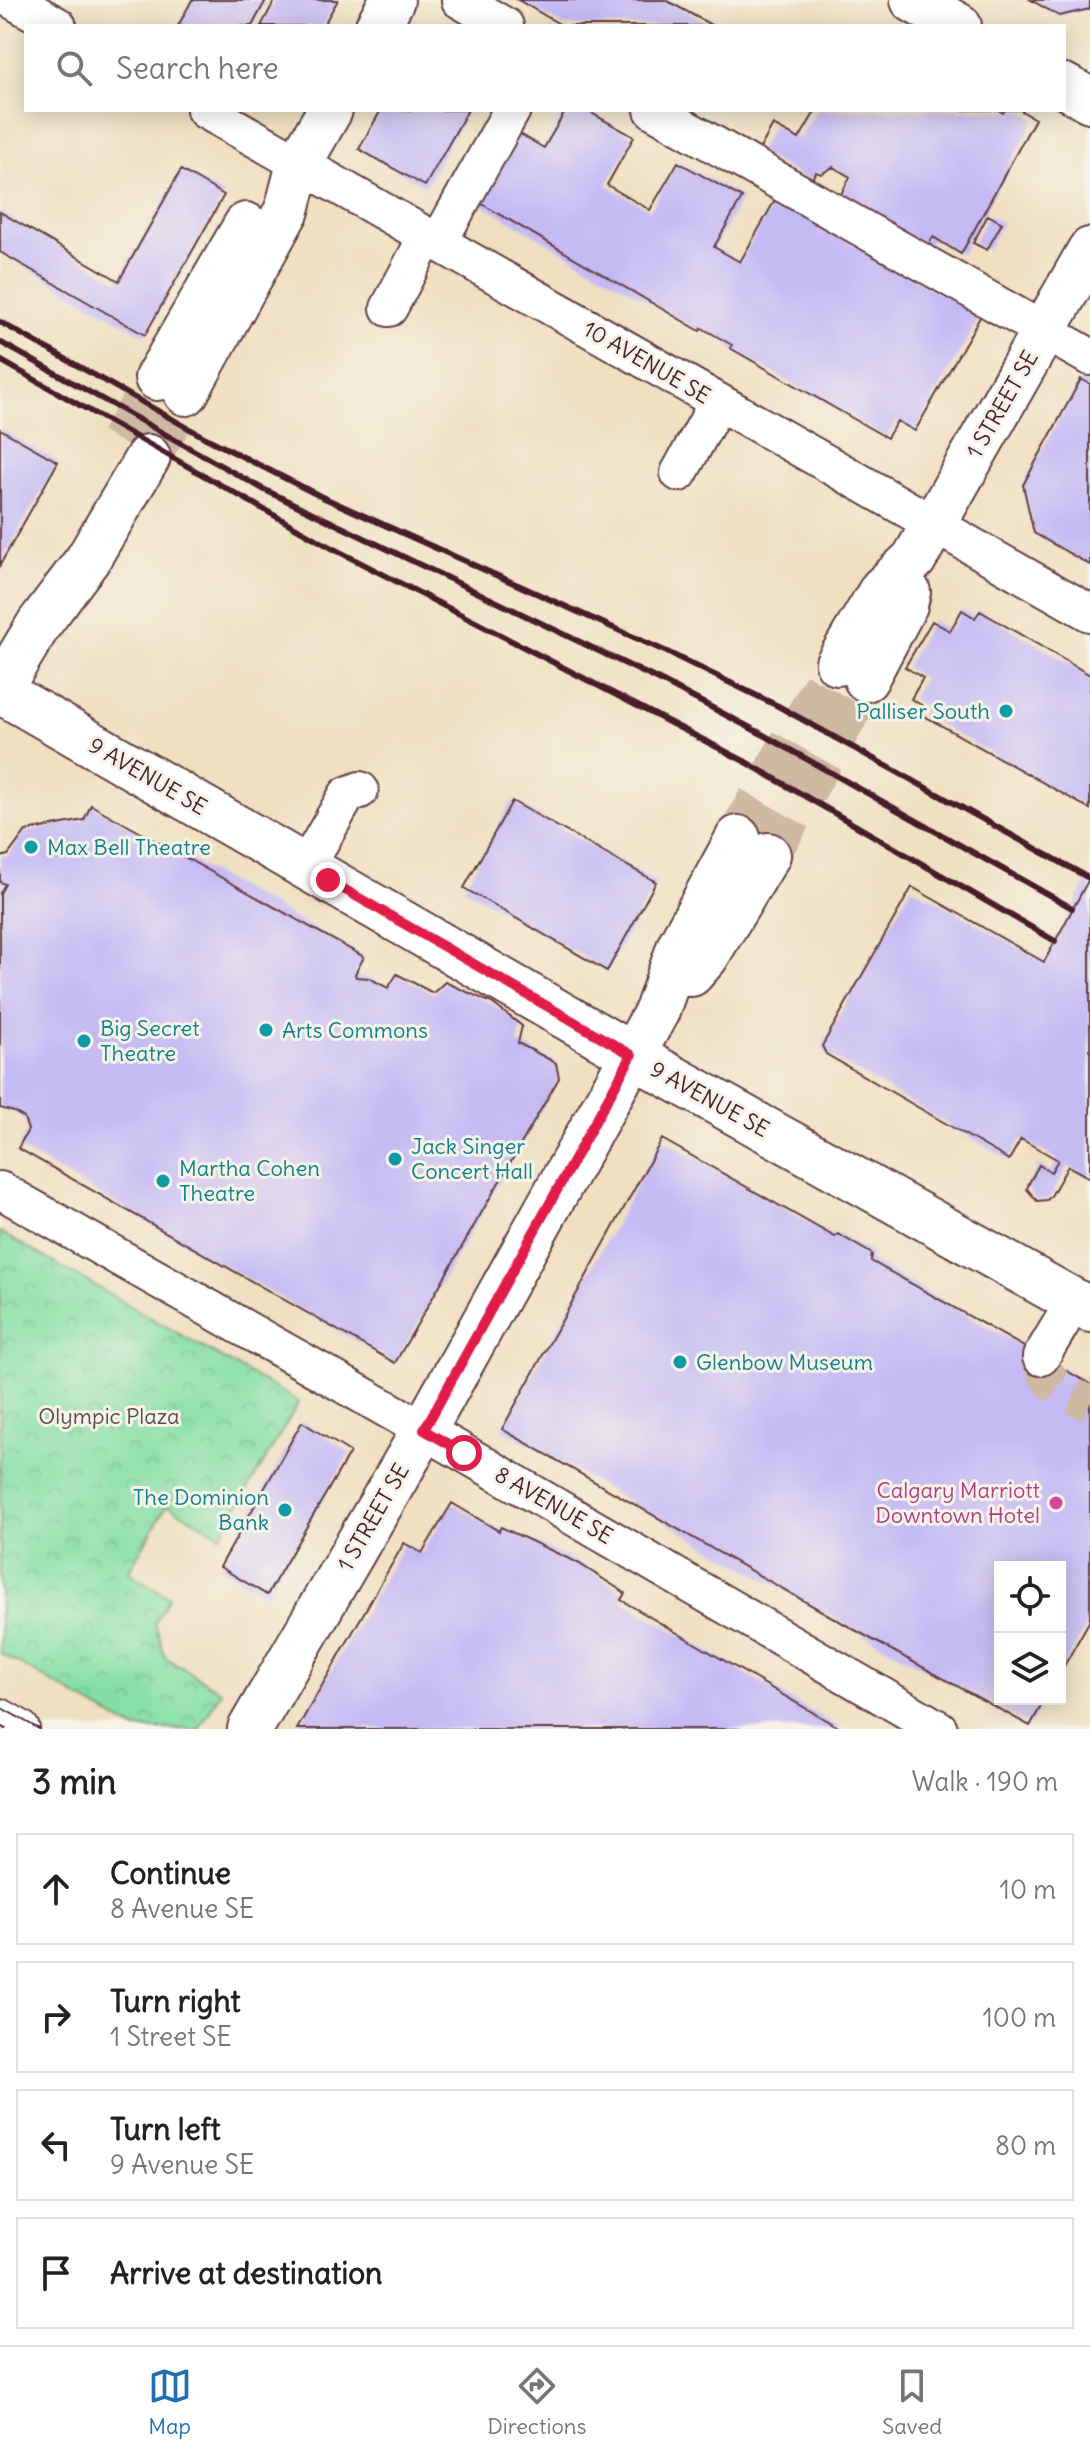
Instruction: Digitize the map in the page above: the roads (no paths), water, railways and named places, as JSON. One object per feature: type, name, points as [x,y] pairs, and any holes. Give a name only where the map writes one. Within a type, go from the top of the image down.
[{"type":"main road","points":[[379,24],[392,0]]},
{"type":"main road","points":[[913,0],[955,24]]},
{"type":"main road","points":[[1066,87],[1090,100]]},
{"type":"main road","points":[[172,385],[287,210],[299,164],[329,112]]},
{"type":"main road","name":"1 STREET SE","points":[[852,671],[882,589],[924,542],[1090,250]]},
{"type":"main road","points":[[0,690],[39,624],[88,559],[134,450]]},
{"type":"main road","name":"9 AVENUE SE","points":[[0,690],[632,1055],[1082,1306]]},
{"type":"main road","name":"1 STREET SE","points":[[250,1729],[424,1430],[657,1011],[706,957],[753,846]]},
{"type":"street","points":[[12,0],[54,24]]},
{"type":"street","points":[[460,0],[502,24]]},
{"type":"street","name":"10 AVENUE SE","points":[[208,112],[718,402],[924,542],[1090,613]]},
{"type":"street","points":[[389,308],[511,112]]},
{"type":"street","points":[[657,112],[1090,357]]},
{"type":"street","points":[[679,473],[718,402]]},
{"type":"street","points":[[306,867],[347,795],[360,790]]},
{"type":"street","name":"8 AVENUE SE","points":[[0,1190],[424,1430],[939,1729]]},
{"type":"street","points":[[1041,1357],[1082,1306]]},
{"type":"street","points":[[0,1717],[21,1729]]},
{"type":"tunnel","points":[[121,442],[157,378]]},
{"type":"tunnel","points":[[148,457],[186,393]]},
{"type":"tunnel","points":[[738,838],[838,663]]},
{"type":"tunnel","points":[[768,855],[866,679]]},
{"type":"tunnel","points":[[1041,1357],[1051,1381],[1090,1404]]},
{"type":"tram line","points":[[0,1707],[39,1729]]},
{"type":"tram line","points":[[0,1726],[6,1729]]},
{"type":"railway","points":[[0,322],[204,437],[320,496],[667,652],[778,706],[1089,878]]},
{"type":"railway","points":[[0,342],[263,489],[663,682],[762,734],[1072,908]]},
{"type":"railway","points":[[0,360],[330,547],[746,762],[1055,941]]},
{"type":"place","name":"Palliser South","points":[[1006,711]]},
{"type":"place","name":"Max Bell Theatre","points":[[31,847]]},
{"type":"place","name":"Arts Commons","points":[[266,1030]]},
{"type":"place","name":"Big Secret Theatre","points":[[84,1041]]},
{"type":"place","name":"Jack Singer Concert Hall","points":[[395,1159]]},
{"type":"place","name":"Martha Cohen Theatre","points":[[163,1181]]},
{"type":"place","name":"Glenbow Museum","points":[[680,1362]]},
{"type":"place","name":"Calgary Marriott Downtown Hotel","points":[[1056,1503]]},
{"type":"place","name":"The Dominion Bank","points":[[285,1510]]},
{"type":"park label","name":"Olympic Plaza","points":[[109,1416]]}]
